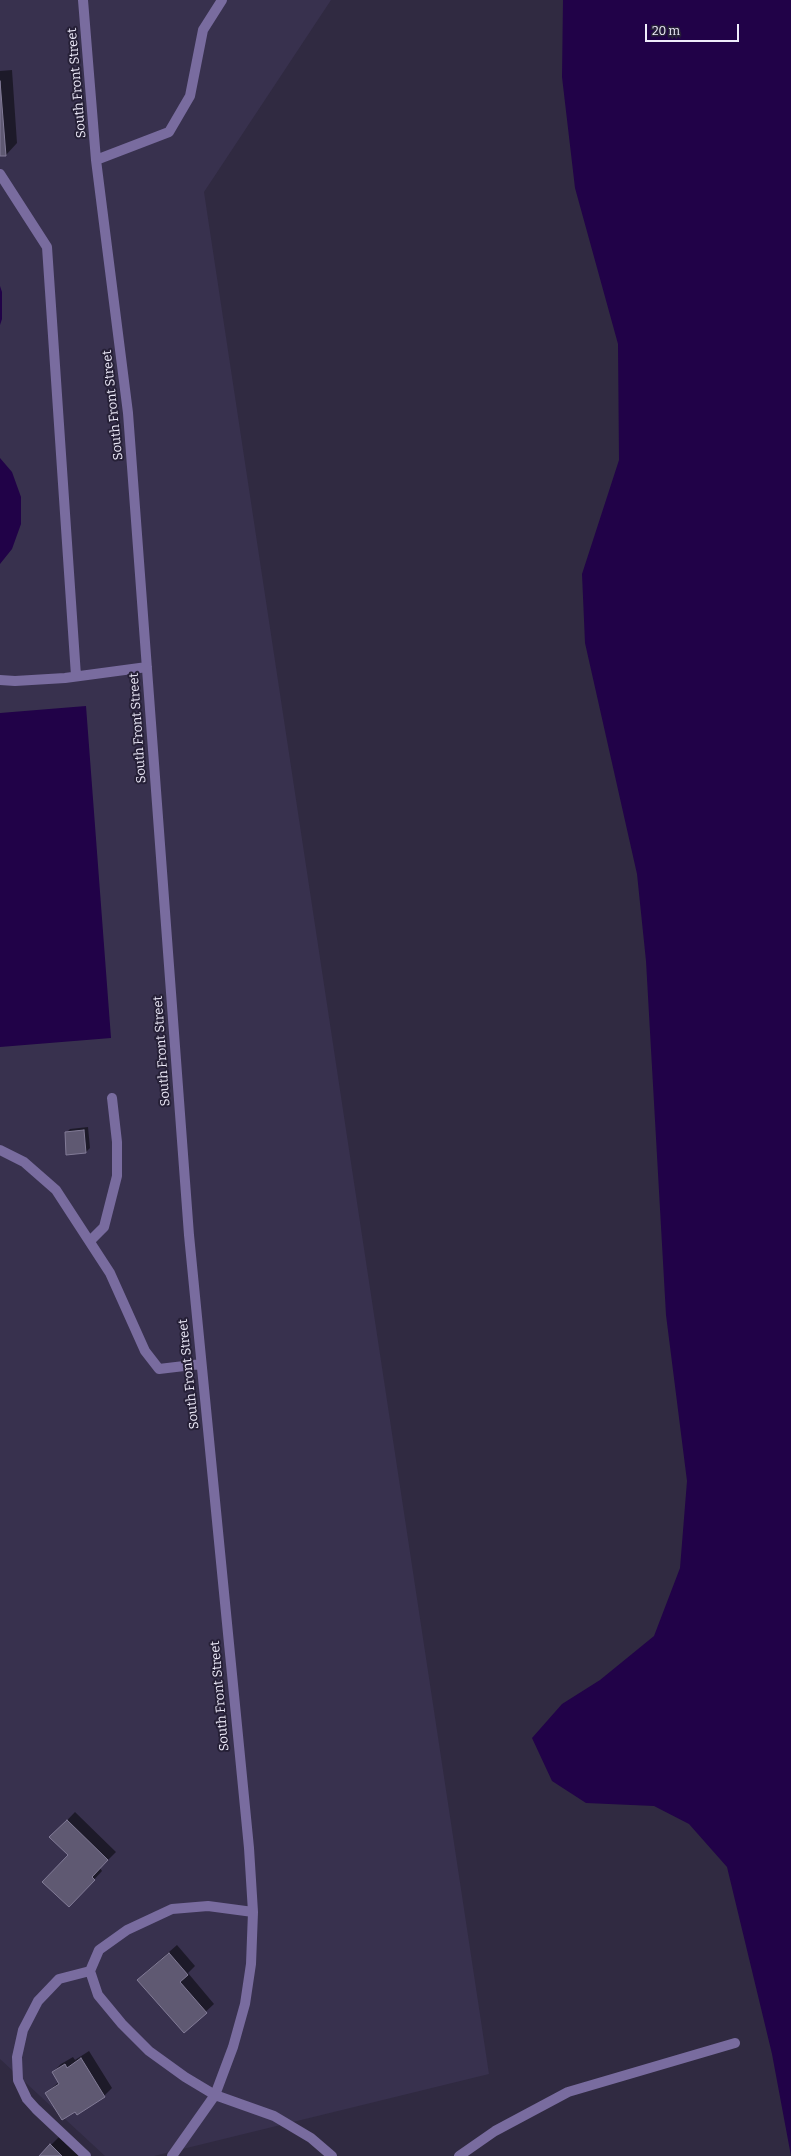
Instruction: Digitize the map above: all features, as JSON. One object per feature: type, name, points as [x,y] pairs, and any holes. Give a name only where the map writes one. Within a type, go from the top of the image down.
[{"type":"street","name":"South Front Street","points":[[83,0],[96,160],[128,413],[188,1235],[249,1848],[253,1912],[251,1964],[245,2004],[233,2047],[215,2095],[172,2156]]},
{"type":"street","points":[[96,160],[169,132],[190,96],[203,30],[222,0]]},
{"type":"street","points":[[0,174],[47,247],[76,676]]},
{"type":"street","points":[[0,680],[15,681],[76,676],[146,667]]},
{"type":"street","points":[[90,1241],[104,1228],[117,1176],[117,1142],[112,1098]]},
{"type":"street","points":[[0,1150],[24,1162],[56,1190],[110,1272],[145,1351],[159,1369],[201,1364]]},
{"type":"street","points":[[253,1912],[208,1906],[172,1909],[127,1930],[99,1950],[90,1970],[98,1995],[122,2024],[149,2051],[185,2077],[215,2095],[274,2116],[310,2138],[332,2156]]},
{"type":"street","points":[[86,2156],[27,2099],[18,2080],[17,2057],[23,2030],[38,2001],[59,1979],[90,1970]]},
{"type":"street","points":[[459,2156],[495,2131],[568,2092],[736,2043]]},
{"type":"shaded area","points":[[0,0],[331,0],[204,192],[489,2074],[154,2156],[105,2156],[0,2059]]},
{"type":"shaded area","points":[[563,0],[791,0],[791,2156],[772,2054],[727,1867],[689,1824],[654,1806],[586,1803],[552,1781],[532,1738],[562,1704],[600,1680],[654,1636],[680,1568],[687,1481],[666,1315],[646,961],[637,874],[585,643],[582,574],[619,460],[618,344],[575,188],[562,77]]},
{"type":"shaded area","points":[[0,286],[2,292],[2,319],[0,325]]},
{"type":"shaded area","points":[[0,458],[12,472],[21,497],[21,524],[12,549],[0,564]]},
{"type":"shaded area","points":[[86,706],[111,1038],[0,1047],[0,713]]},
{"type":"building","points":[[0,81],[6,156],[0,156]]},
{"type":"building","points":[[84,1130],[86,1153],[66,1155],[65,1132]]},
{"type":"building","points":[[67,1820],[108,1860],[92,1877],[95,1880],[69,1907],[42,1882],[68,1855],[49,1837]]},
{"type":"building","points":[[169,1953],[188,1975],[180,1982],[207,2013],[184,2033],[137,1980]]},
{"type":"building","points":[[81,2058],[105,2097],[77,2115],[75,2112],[62,2120],[45,2093],[59,2084],[52,2072],[65,2064],[67,2068]]},
{"type":"building","points":[[50,2144],[62,2156],[39,2156]]}]
